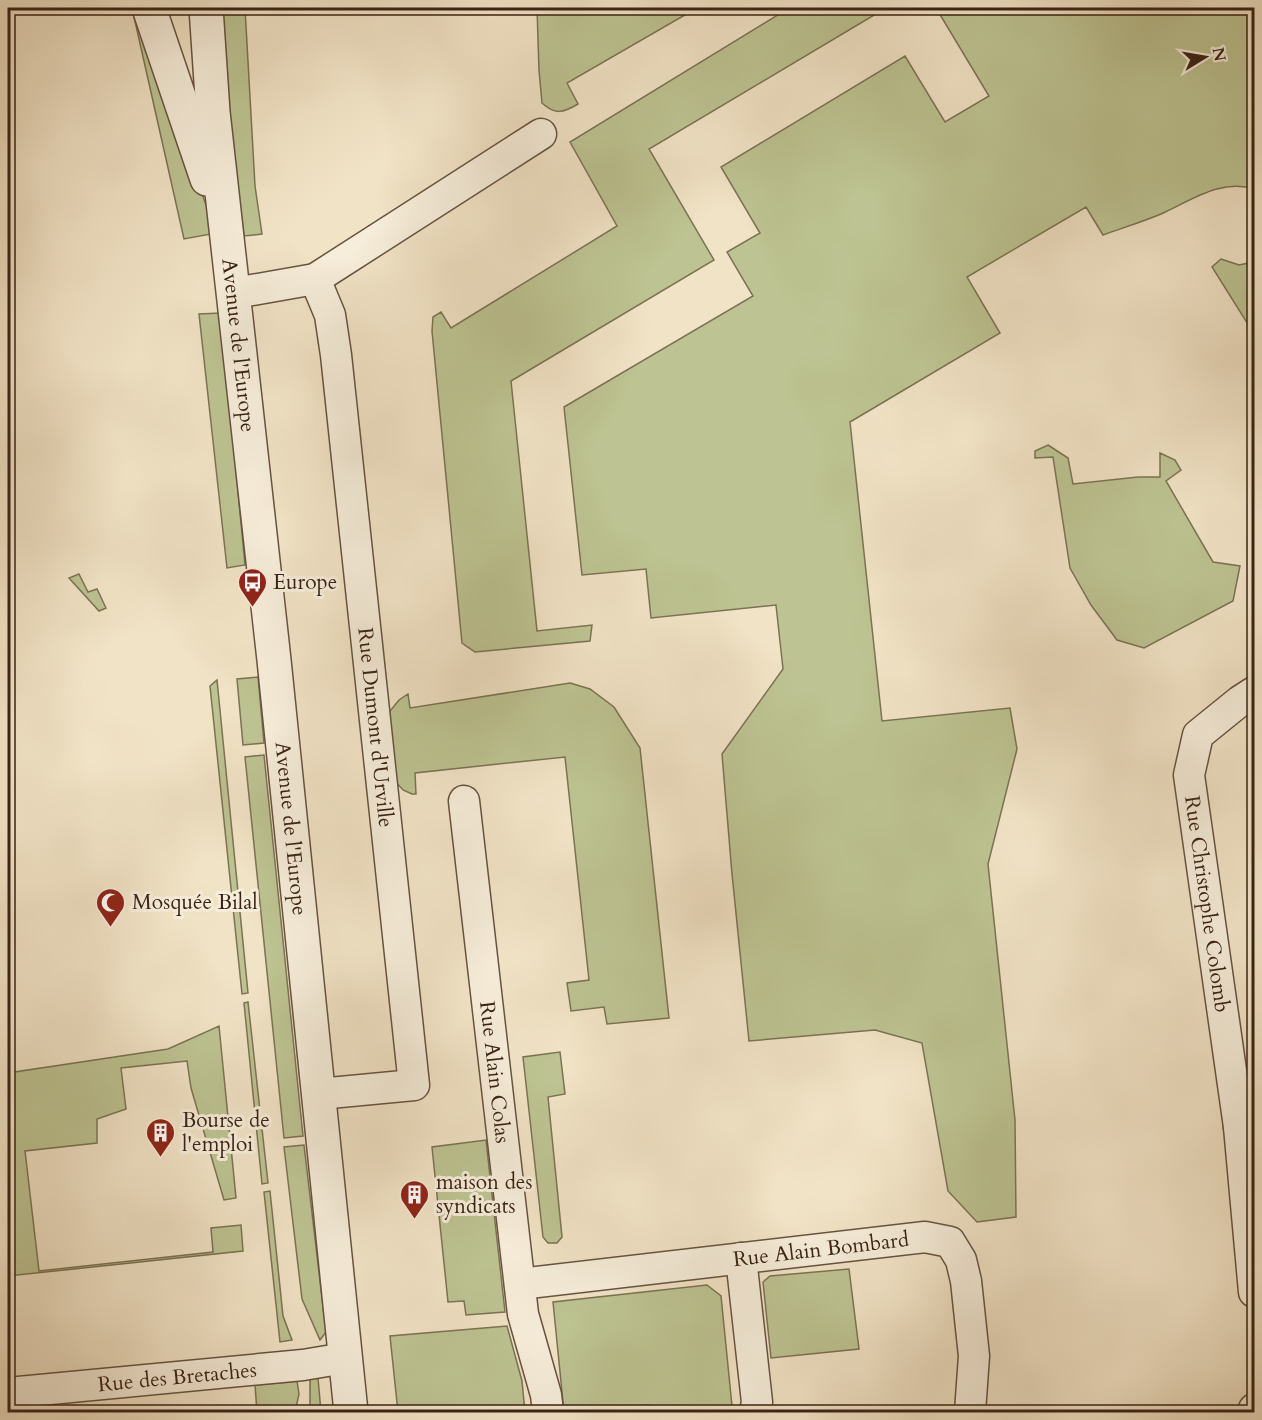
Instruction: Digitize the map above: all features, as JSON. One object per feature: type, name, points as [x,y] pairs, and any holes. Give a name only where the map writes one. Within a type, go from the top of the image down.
[{"type":"street","points":[[150,10],[170,29],[186,33],[198,24],[205,8]]},
{"type":"street","points":[[205,8],[213,112],[229,246]]},
{"type":"street","points":[[150,10],[229,246]]},
{"type":"street","points":[[235,293],[315,279],[541,134]]},
{"type":"street","name":"Avenue de l'Europe","points":[[229,246],[351,1413]]},
{"type":"street","name":"Rue Dumont d'Urville","points":[[315,279],[330,315],[334,345],[414,1085],[319,1094]]},
{"type":"street","name":"Rue Christophe Colomb","points":[[1254,692],[1240,700],[1198,735],[1189,775],[1246,1127],[1254,1293]]},
{"type":"street","name":"Rue Alain Colas","points":[[464,801],[523,1314],[546,1395],[548,1413]]},
{"type":"street","name":"Rue Alain Bombard","points":[[520,1284],[925,1237],[950,1242],[961,1260],[972,1335],[974,1356],[970,1413]]},
{"type":"street","points":[[741,1258],[757,1402],[754,1413]]},
{"type":"street","name":"Rue des Bretaches","points":[[8,1393],[303,1365],[345,1358]]},
{"type":"green space","points":[[132,8],[137,8],[207,208],[211,234],[184,239]]},
{"type":"green space","points":[[221,8],[245,8],[255,186],[262,234],[244,236],[232,146]]},
{"type":"green space","points":[[537,8],[697,8],[567,83],[578,104],[568,109],[555,111],[542,103]]},
{"type":"green space","points":[[789,8],[886,8],[649,149],[714,260],[511,381],[537,631],[592,625],[590,641],[475,652],[462,643],[432,331],[433,317],[441,312],[451,328],[617,226],[570,142]]},
{"type":"green space","points":[[936,8],[1254,8],[1254,189],[1230,186],[1206,192],[1154,217],[1103,235],[1086,207],[967,277],[1000,333],[850,422],[882,721],[1010,708],[1017,749],[988,864],[1015,1120],[1016,1217],[977,1222],[948,1191],[922,1043],[875,1030],[749,1041],[722,754],[783,669],[776,605],[651,618],[646,569],[582,575],[564,407],[753,296],[727,252],[760,233],[721,167],[905,56],[945,122],[989,96]]},
{"type":"green space","points":[[1221,259],[1239,265],[1254,262],[1254,289],[1247,294],[1254,305],[1254,334],[1212,267]]},
{"type":"green space","points":[[221,313],[245,565],[227,568],[199,314]]},
{"type":"green space","points":[[1048,445],[1068,458],[1073,484],[1160,477],[1160,453],[1175,460],[1181,470],[1166,481],[1213,562],[1240,566],[1233,601],[1144,648],[1117,640],[1091,605],[1070,568],[1053,457],[1035,458],[1035,451]]},
{"type":"green space","points":[[79,574],[88,592],[97,589],[106,608],[99,611],[69,578]]},
{"type":"green space","points":[[258,677],[264,743],[243,745],[237,679]]},
{"type":"green space","points":[[217,680],[248,993],[242,994],[210,686]]},
{"type":"green space","points":[[570,683],[590,689],[614,707],[640,748],[669,1018],[607,1024],[604,1007],[571,1011],[567,983],[589,980],[565,757],[415,773],[416,794],[403,790],[394,780],[386,729],[390,711],[399,700],[408,694],[410,708]]},
{"type":"green space","points":[[264,755],[303,1136],[284,1138],[245,757]]},
{"type":"green space","points":[[248,1002],[268,1183],[262,1184],[244,1003]]},
{"type":"green space","points":[[219,1026],[236,1198],[224,1200],[191,1088],[187,1061],[121,1068],[126,1109],[97,1119],[97,1143],[25,1151],[39,1271],[213,1252],[211,1228],[241,1225],[243,1251],[8,1276],[8,1073],[168,1049]]},
{"type":"green space","points":[[560,1052],[565,1094],[548,1097],[562,1237],[557,1243],[548,1243],[543,1237],[523,1057]]},
{"type":"green space","points":[[486,1140],[505,1312],[466,1315],[464,1301],[448,1302],[432,1147]]},
{"type":"green space","points":[[304,1145],[326,1332],[320,1340],[302,1299],[284,1147]]},
{"type":"green space","points":[[270,1191],[283,1316],[292,1340],[280,1342],[264,1192]]},
{"type":"green space","points":[[849,1269],[859,1349],[771,1358],[763,1282],[770,1276]]},
{"type":"green space","points":[[707,1285],[721,1296],[731,1412],[679,1412],[648,1405],[564,1412],[553,1302]]},
{"type":"green space","points":[[507,1326],[522,1381],[525,1412],[398,1412],[390,1336]]},
{"type":"green space","points":[[310,1376],[318,1378],[321,1412],[310,1412]]},
{"type":"green space","points":[[297,1381],[299,1394],[295,1412],[257,1412],[255,1385]]},
{"type":"place","name":"Europe","points":[[252,608]]},
{"type":"place","name":"Mosquée Bilal","points":[[111,928]]},
{"type":"place","name":"Bourse de l'emploi","points":[[161,1158]]},
{"type":"place","name":"maison des syndicats","points":[[415,1220]]}]
